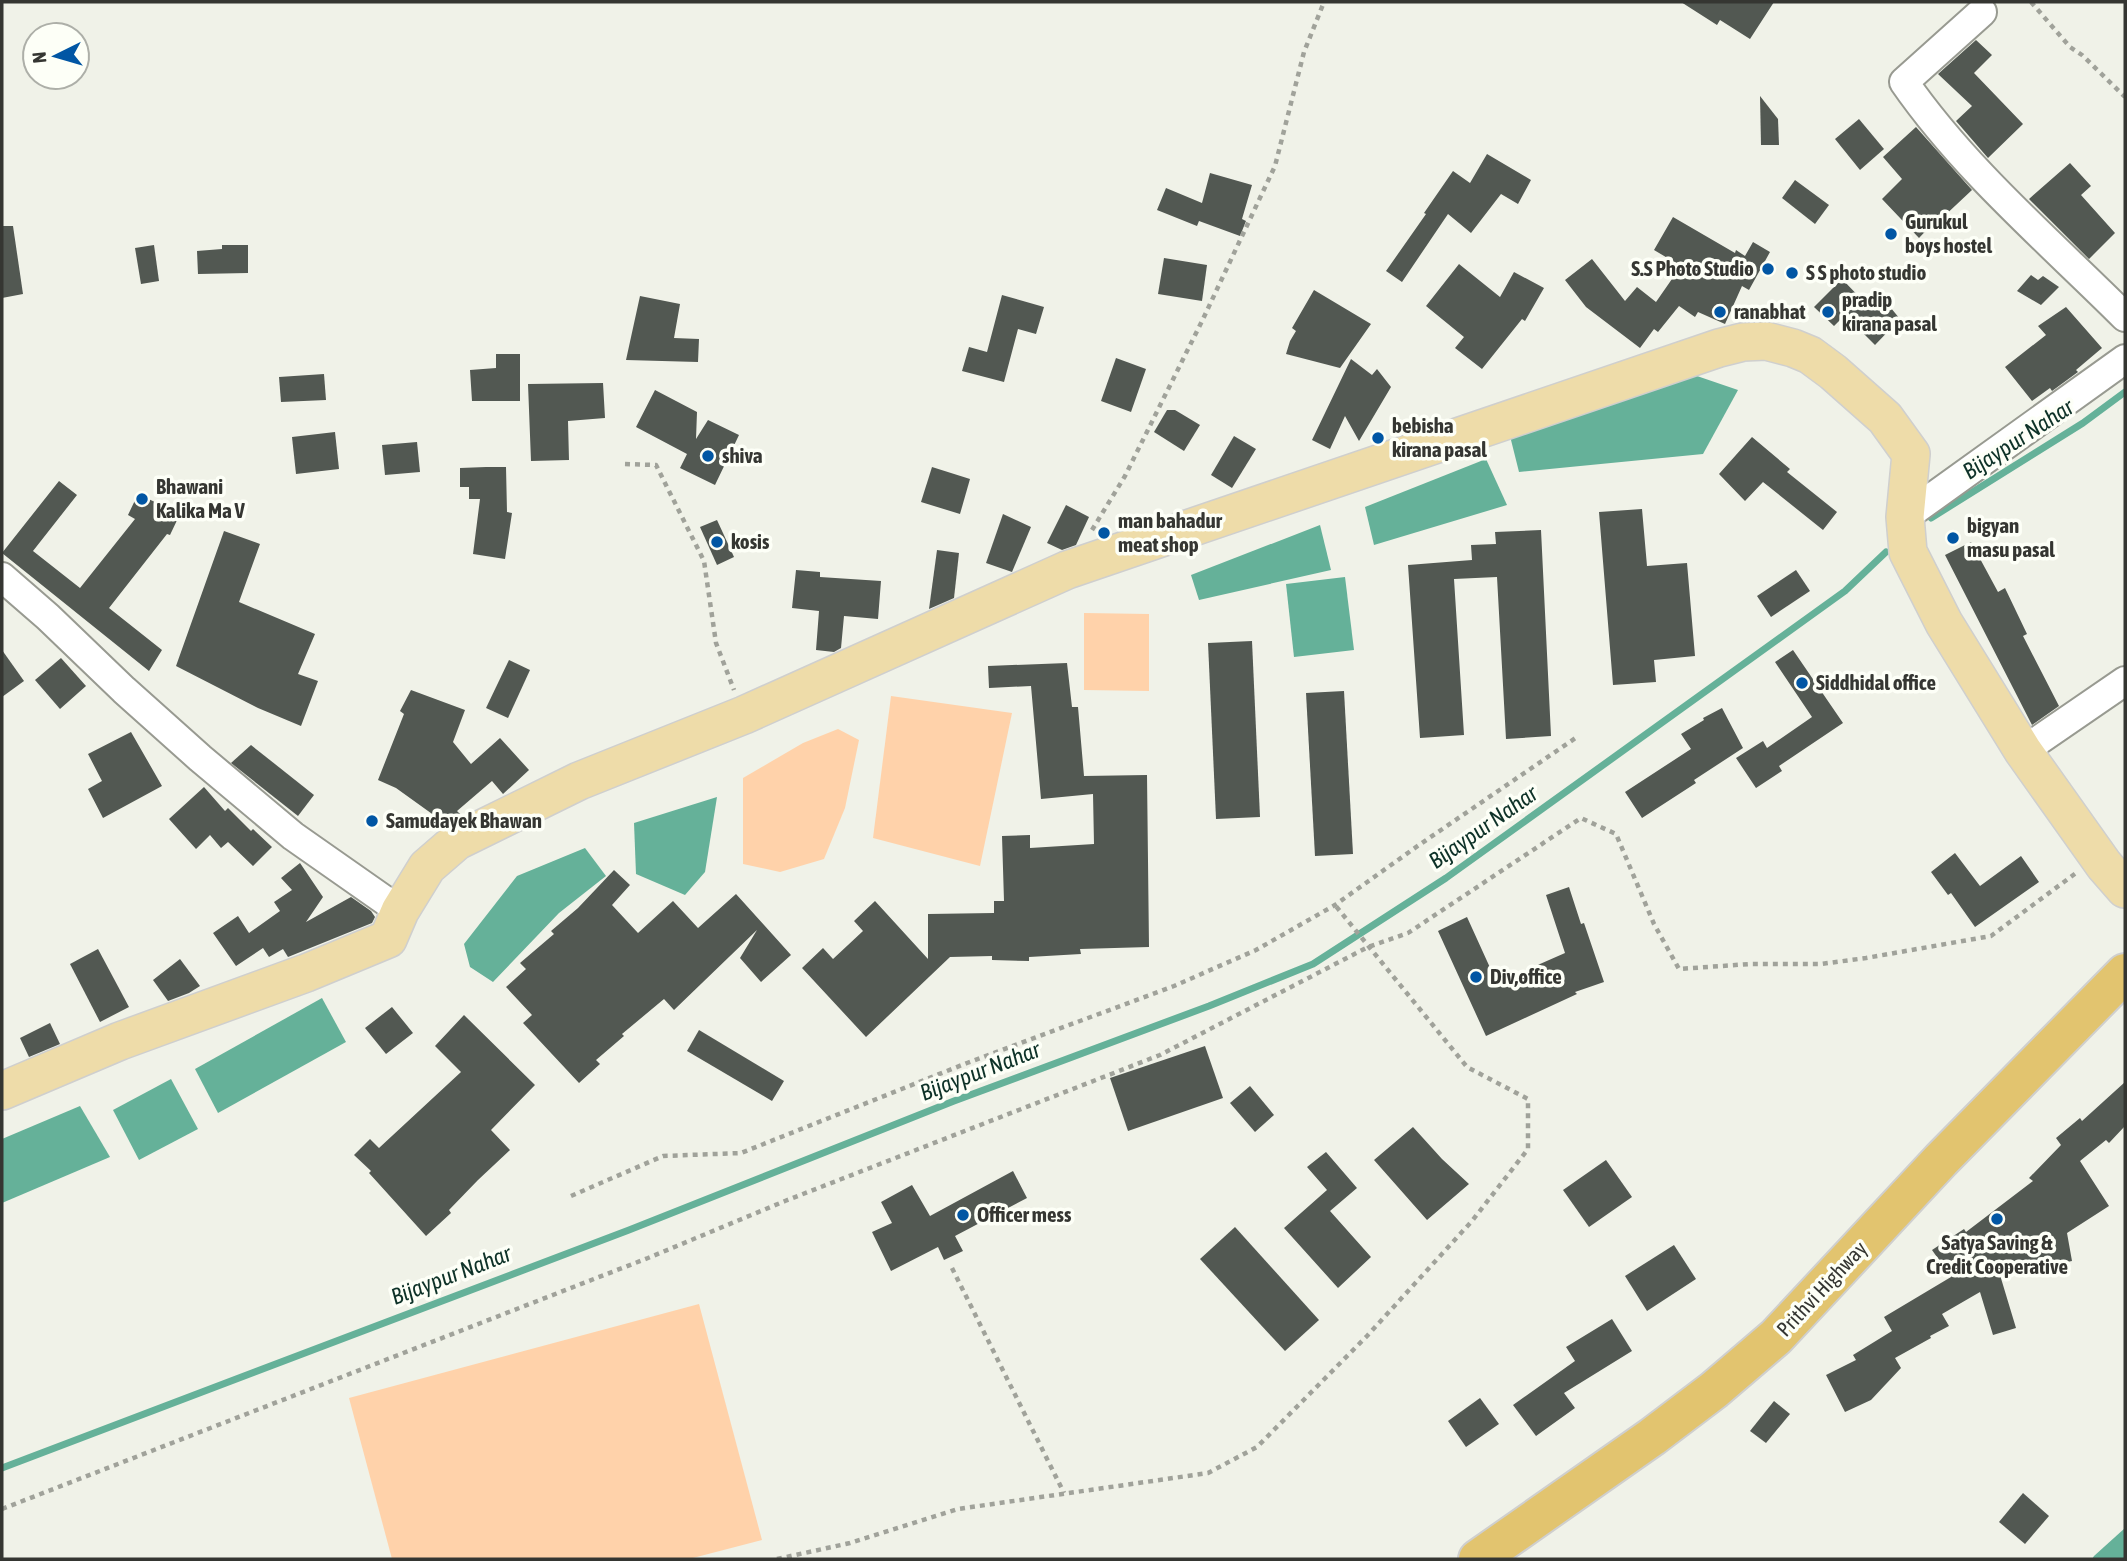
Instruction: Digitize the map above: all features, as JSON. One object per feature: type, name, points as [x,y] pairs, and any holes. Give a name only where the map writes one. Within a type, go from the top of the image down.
[{"type":"highway","name":"Prithvi Highway","points":[[1478,1559],[1652,1437],[1714,1390],[1776,1337],[1941,1160],[2125,973]]},
{"type":"main road","points":[[2,1091],[120,1041],[306,973],[388,939],[400,911],[427,867],[457,841],[579,781],[744,715],[1067,569],[1719,348],[1754,341],[1766,341],[1810,355],[1885,418],[1911,454],[1905,517],[1908,552],[1944,623],[2023,751],[2125,889]]},
{"type":"street","points":[[1982,12],[1904,82],[1989,183],[2125,317]]},
{"type":"street","points":[[1905,517],[2125,359]]},
{"type":"street","points":[[2,577],[181,741],[293,836],[400,911]]},
{"type":"street","points":[[2023,751],[2125,681]]},
{"type":"path","points":[[1067,569],[1125,476],[1275,166],[1304,52],[1324,2]]},
{"type":"path","points":[[2031,2],[2070,47],[2082,55],[2125,97]]},
{"type":"path","points":[[625,464],[656,465],[704,561],[716,643],[744,715]]},
{"type":"path","points":[[571,1196],[663,1156],[740,1153],[967,1063],[1174,986],[1256,950],[1335,905],[1577,737]]},
{"type":"path","points":[[2,1509],[440,1340],[785,1201],[1160,1055],[1368,947],[1408,933],[1581,818],[1616,834],[1654,924],[1679,969],[1750,964],[1821,964],[1991,936],[2078,872],[2071,862]]},
{"type":"path","points":[[777,1559],[850,1543],[958,1509],[1208,1472],[1257,1447],[1367,1336],[1472,1221],[1528,1149],[1528,1099],[1466,1067],[1335,905]]},
{"type":"path","points":[[952,1268],[1065,1493]]},
{"type":"shaded area","points":[[1694,375],[1738,390],[1703,454],[1519,472],[1508,428]]},
{"type":"shaded area","points":[[1486,459],[1507,505],[1374,545],[1365,507]]},
{"type":"shaded area","points":[[1320,525],[1331,570],[1199,600],[1191,575]]},
{"type":"shaded area","points":[[1345,577],[1354,650],[1294,657],[1286,584]]},
{"type":"shaded area","points":[[1084,613],[1149,614],[1149,691],[1084,690]]},
{"type":"shaded area","points":[[891,696],[1012,713],[980,866],[873,838]]},
{"type":"shaded area","points":[[838,729],[859,740],[845,808],[824,859],[780,872],[743,864],[743,778],[803,743]]},
{"type":"shaded area","points":[[717,797],[705,872],[685,895],[636,874],[634,823]]},
{"type":"shaded area","points":[[585,848],[606,876],[559,913],[493,982],[470,967],[464,944],[517,876]]},
{"type":"shaded area","points":[[322,998],[346,1042],[218,1113],[195,1069]]},
{"type":"shaded area","points":[[171,1079],[198,1129],[139,1160],[113,1110]]},
{"type":"shaded area","points":[[80,1106],[110,1157],[2,1203],[2,1139]]},
{"type":"shaded area","points":[[699,1304],[762,1540],[689,1559],[392,1559],[349,1398]]},
{"type":"shaded area","points":[[2125,1528],[2125,1559],[2092,1559],[2094,1556]]},
{"type":"building","points":[[1681,2],[1774,2],[1750,39],[1720,20],[1717,25]]},
{"type":"building","points":[[1976,40],[1992,55],[1974,73],[2023,124],[1988,158],[1956,121],[1972,106],[1938,74]]},
{"type":"building","points":[[1760,96],[1778,119],[1779,145],[1761,145]]},
{"type":"building","points":[[1859,119],[1884,149],[1860,170],[1835,139]]},
{"type":"building","points":[[1916,127],[1972,190],[1919,238],[1882,199],[1902,179],[1883,157]]},
{"type":"building","points":[[1487,154],[1531,180],[1518,204],[1501,194],[1471,233],[1448,214],[1402,282],[1386,271],[1453,171],[1470,183]]},
{"type":"building","points":[[2070,163],[2091,186],[2081,195],[2115,233],[2089,259],[2029,199]]},
{"type":"building","points":[[1210,173],[1252,185],[1242,219],[1246,221],[1240,236],[1199,221],[1197,226],[1157,210],[1166,188],[1202,203]]},
{"type":"building","points":[[1795,180],[1829,205],[1815,224],[1782,198]]},
{"type":"building","points":[[1673,217],[1735,253],[1736,250],[1745,256],[1753,242],[1770,252],[1749,290],[1742,286],[1725,324],[1698,312],[1695,317],[1679,306],[1658,332],[1654,329],[1640,348],[1586,307],[1565,280],[1592,259],[1625,301],[1637,287],[1656,302],[1681,266],[1654,250]]},
{"type":"building","points":[[2,226],[13,226],[23,294],[2,298]]},
{"type":"building","points":[[154,245],[159,281],[141,284],[135,248]]},
{"type":"building","points":[[222,245],[248,245],[248,273],[198,274],[197,251],[222,249]]},
{"type":"building","points":[[1164,258],[1207,265],[1202,301],[1158,294]]},
{"type":"building","points":[[1459,264],[1500,297],[1514,272],[1544,288],[1525,321],[1522,319],[1482,369],[1455,348],[1464,337],[1426,306]]},
{"type":"building","points":[[2031,275],[2038,280],[2043,276],[2059,287],[2041,305],[2017,291]]},
{"type":"building","points":[[1842,279],[1869,307],[1881,296],[1900,319],[1875,345],[1845,315],[1834,326],[1814,307]]},
{"type":"building","points":[[1314,290],[1371,324],[1340,368],[1286,354],[1296,331],[1292,328]]},
{"type":"building","points":[[1002,295],[1044,307],[1036,334],[1018,329],[1004,382],[962,371],[969,347],[987,352]]},
{"type":"building","points":[[640,296],[680,304],[674,338],[699,339],[698,362],[626,360]]},
{"type":"building","points":[[2066,307],[2102,348],[2076,370],[2078,372],[2052,391],[2050,388],[2032,401],[2005,367],[2046,335],[2038,326]]},
{"type":"building","points":[[496,354],[520,354],[520,401],[472,401],[470,370],[496,368]]},
{"type":"building","points":[[1116,358],[1146,369],[1131,412],[1101,401]]},
{"type":"building","points":[[1351,359],[1372,375],[1377,369],[1391,387],[1359,441],[1345,416],[1330,449],[1312,440]]},
{"type":"building","points":[[324,374],[326,400],[281,402],[279,377]]},
{"type":"building","points":[[603,383],[605,418],[568,421],[569,460],[531,461],[528,384]]},
{"type":"building","points":[[655,390],[697,412],[696,439],[708,420],[739,435],[715,485],[680,468],[687,454],[636,427]]},
{"type":"building","points":[[1167,410],[1175,410],[1200,425],[1184,451],[1154,432]]},
{"type":"building","points":[[335,432],[339,469],[296,474],[292,437]]},
{"type":"building","points":[[1234,436],[1256,449],[1232,488],[1211,475]]},
{"type":"building","points":[[1752,437],[1790,469],[1787,472],[1837,512],[1823,530],[1763,482],[1745,501],[1719,474]]},
{"type":"building","points":[[417,442],[420,472],[385,475],[382,445]]},
{"type":"building","points":[[506,467],[507,512],[512,513],[505,559],[473,554],[480,499],[469,499],[469,487],[460,487],[460,468]]},
{"type":"building","points":[[932,467],[970,479],[960,514],[921,502]]},
{"type":"building","points":[[59,481],[77,495],[33,551],[80,588],[135,519],[128,515],[138,494],[180,514],[170,535],[167,534],[109,608],[162,650],[149,671],[2,553]]},
{"type":"building","points":[[1066,505],[1089,517],[1076,545],[1062,550],[1047,543]]},
{"type":"building","points":[[1642,509],[1647,566],[1687,563],[1695,656],[1654,660],[1656,682],[1613,685],[1599,512]]},
{"type":"building","points":[[1003,514],[1031,527],[1012,572],[986,563]]},
{"type":"building","name":"kosis","points":[[717,520],[734,557],[717,565],[700,527]]},
{"type":"building","points":[[1541,530],[1551,736],[1506,739],[1497,577],[1454,579],[1464,735],[1420,738],[1408,565],[1472,560],[1471,545],[1496,544],[1495,532]]},
{"type":"building","points":[[224,531],[260,544],[239,602],[315,634],[298,674],[318,681],[301,726],[258,708],[176,666]]},
{"type":"building","points":[[1971,542],[1998,592],[2005,588],[2027,634],[2023,636],[2059,706],[2032,725],[1945,555]]},
{"type":"building","points":[[937,550],[959,553],[954,598],[929,609]]},
{"type":"building","points":[[796,570],[820,572],[820,577],[881,581],[878,619],[844,616],[841,648],[834,652],[816,650],[819,611],[792,608]]},
{"type":"building","points":[[1796,570],[1810,591],[1771,617],[1757,596]]},
{"type":"building","points":[[1252,641],[1260,817],[1216,819],[1208,643]]},
{"type":"building","points":[[2,650],[24,681],[2,697]]},
{"type":"building","name":"Siddhidal office","points":[[1793,650],[1843,723],[1779,766],[1782,771],[1756,788],[1736,758],[1763,741],[1767,748],[1812,717],[1775,662]]},
{"type":"building","points":[[61,658],[86,686],[60,709],[35,680]]},
{"type":"building","points":[[509,660],[530,670],[508,718],[486,708]]},
{"type":"building","points":[[1067,663],[1072,707],[1078,707],[1084,776],[1147,775],[1149,947],[1080,949],[1081,954],[1029,957],[1029,961],[992,960],[992,956],[950,957],[866,1037],[802,968],[823,948],[833,959],[863,931],[854,921],[875,901],[928,959],[928,914],[994,913],[994,901],[1004,901],[1002,836],[1030,835],[1030,848],[1094,844],[1093,794],[1041,799],[1031,686],[989,688],[988,666]]},
{"type":"building","points":[[411,690],[465,710],[453,742],[471,764],[500,738],[529,770],[503,794],[492,781],[457,811],[461,815],[440,828],[431,820],[435,816],[396,788],[378,780],[404,714],[400,711]]},
{"type":"building","points":[[1344,691],[1353,854],[1315,856],[1306,693]]},
{"type":"building","points":[[1722,708],[1743,748],[1642,818],[1625,792],[1691,749],[1681,734]]},
{"type":"building","points":[[131,732],[162,786],[103,818],[88,789],[102,781],[88,754]]},
{"type":"building","points":[[251,745],[314,795],[298,816],[231,763]]},
{"type":"building","points":[[204,787],[225,811],[228,808],[272,847],[253,866],[228,842],[221,848],[210,835],[196,849],[169,819]]},
{"type":"building","points":[[1955,853],[1980,886],[2021,856],[2039,882],[1975,927],[1951,893],[1948,895],[1931,872]]},
{"type":"building","points":[[300,863],[323,897],[306,922],[351,897],[371,911],[375,917],[372,923],[288,957],[283,949],[269,957],[263,948],[236,966],[213,933],[238,916],[249,933],[280,911],[274,902],[292,890],[281,878]]},
{"type":"building","points":[[614,870],[630,885],[612,905],[638,933],[673,901],[698,928],[736,894],[791,955],[761,982],[740,958],[757,930],[674,1010],[664,999],[622,1034],[624,1036],[596,1060],[600,1064],[579,1083],[523,1023],[532,1015],[506,987],[526,969],[520,963],[554,934],[551,931],[578,908]]},
{"type":"building","points":[[1569,887],[1604,982],[1575,992],[1577,994],[1486,1036],[1438,931],[1467,917],[1497,983],[1565,953],[1546,895]]},
{"type":"building","points":[[98,949],[129,1007],[100,1022],[70,964]]},
{"type":"building","points":[[180,959],[200,986],[168,1001],[153,980]]},
{"type":"building","points":[[392,1007],[413,1033],[386,1054],[365,1028]]},
{"type":"building","points":[[464,1015],[535,1085],[491,1130],[510,1150],[426,1236],[354,1155],[370,1139],[379,1148],[461,1072],[435,1046]]},
{"type":"building","points":[[50,1023],[60,1044],[29,1057],[20,1038]]},
{"type":"building","points":[[699,1030],[784,1081],[772,1101],[687,1051]]},
{"type":"building","points":[[1205,1046],[1223,1098],[1128,1131],[1110,1078]]},
{"type":"building","points":[[2125,1082],[2125,1126],[2109,1143],[2106,1140],[2080,1161],[2109,1206],[2067,1233],[2072,1261],[2000,1275],[2016,1328],[1993,1335],[1980,1292],[1942,1314],[1949,1326],[1895,1358],[1901,1368],[1871,1400],[1845,1412],[1826,1375],[1856,1360],[1853,1355],[1892,1331],[1884,1317],[1951,1277],[1932,1250],[1964,1229],[1966,1232],[2033,1181],[2029,1178],[2061,1145],[2056,1138],[2080,1118],[2082,1121]]},
{"type":"building","points":[[1250,1086],[1274,1115],[1255,1132],[1230,1103]]},
{"type":"building","points":[[1413,1127],[1469,1184],[1427,1220],[1374,1160]]},
{"type":"building","points":[[1326,1152],[1357,1188],[1330,1211],[1371,1257],[1338,1288],[1284,1228],[1327,1190],[1307,1167]]},
{"type":"building","points":[[1606,1160],[1632,1197],[1589,1227],[1563,1190]]},
{"type":"building","name":"Officer mess","points":[[1013,1171],[1027,1198],[955,1236],[963,1251],[944,1260],[938,1247],[891,1271],[872,1232],[892,1223],[881,1202],[912,1185],[930,1216]]},
{"type":"building","points":[[1235,1227],[1319,1320],[1285,1351],[1200,1259]]},
{"type":"building","points":[[1674,1245],[1696,1279],[1647,1311],[1625,1276]]},
{"type":"building","points":[[1612,1319],[1632,1351],[1564,1393],[1575,1408],[1536,1436],[1513,1405],[1575,1361],[1566,1347]]},
{"type":"building","points":[[1480,1398],[1499,1424],[1466,1447],[1448,1421]]},
{"type":"building","points":[[1774,1401],[1790,1414],[1766,1443],[1750,1431]]},
{"type":"building","points":[[2023,1493],[2049,1516],[2025,1544],[1999,1522]]},
{"type":"waterway","name":"Bijaypur Nahar","points":[[1931,518],[2083,423],[2125,392]]},
{"type":"waterway","name":"Bijaypur Nahar","points":[[2,1468],[629,1230],[954,1101],[1209,1006],[1313,964],[1446,878],[1845,591],[1886,552]]},
{"type":"place","name":"Gurukul boys hostel","points":[[1891,234]]},
{"type":"place","name":"S.S Photo Studio","points":[[1768,269]]},
{"type":"place","name":"S S photo studio","points":[[1792,273]]},
{"type":"place","name":"ranabhat","points":[[1720,312]]},
{"type":"place","name":"pradip kirana pasal","points":[[1828,312]]},
{"type":"place","name":"bebisha kirana pasal","points":[[1378,438]]},
{"type":"place","name":"shiva","points":[[708,456]]},
{"type":"place","name":"Bhawani Kalika Ma V","points":[[142,499]]},
{"type":"place","name":"man bahadur meat shop","points":[[1104,533]]},
{"type":"place","name":"bigyan masu pasal","points":[[1953,538]]},
{"type":"place","name":"kosis","points":[[717,542]]},
{"type":"place","name":"Siddhidal office","points":[[1802,683]]},
{"type":"place","name":"Samudayek Bhawan","points":[[372,821]]},
{"type":"place","name":"Div,office","points":[[1476,977]]},
{"type":"place","name":"Officer mess","points":[[963,1215]]},
{"type":"place","name":"Satya Saving & Credit Cooperative","points":[[1997,1219]]}]
